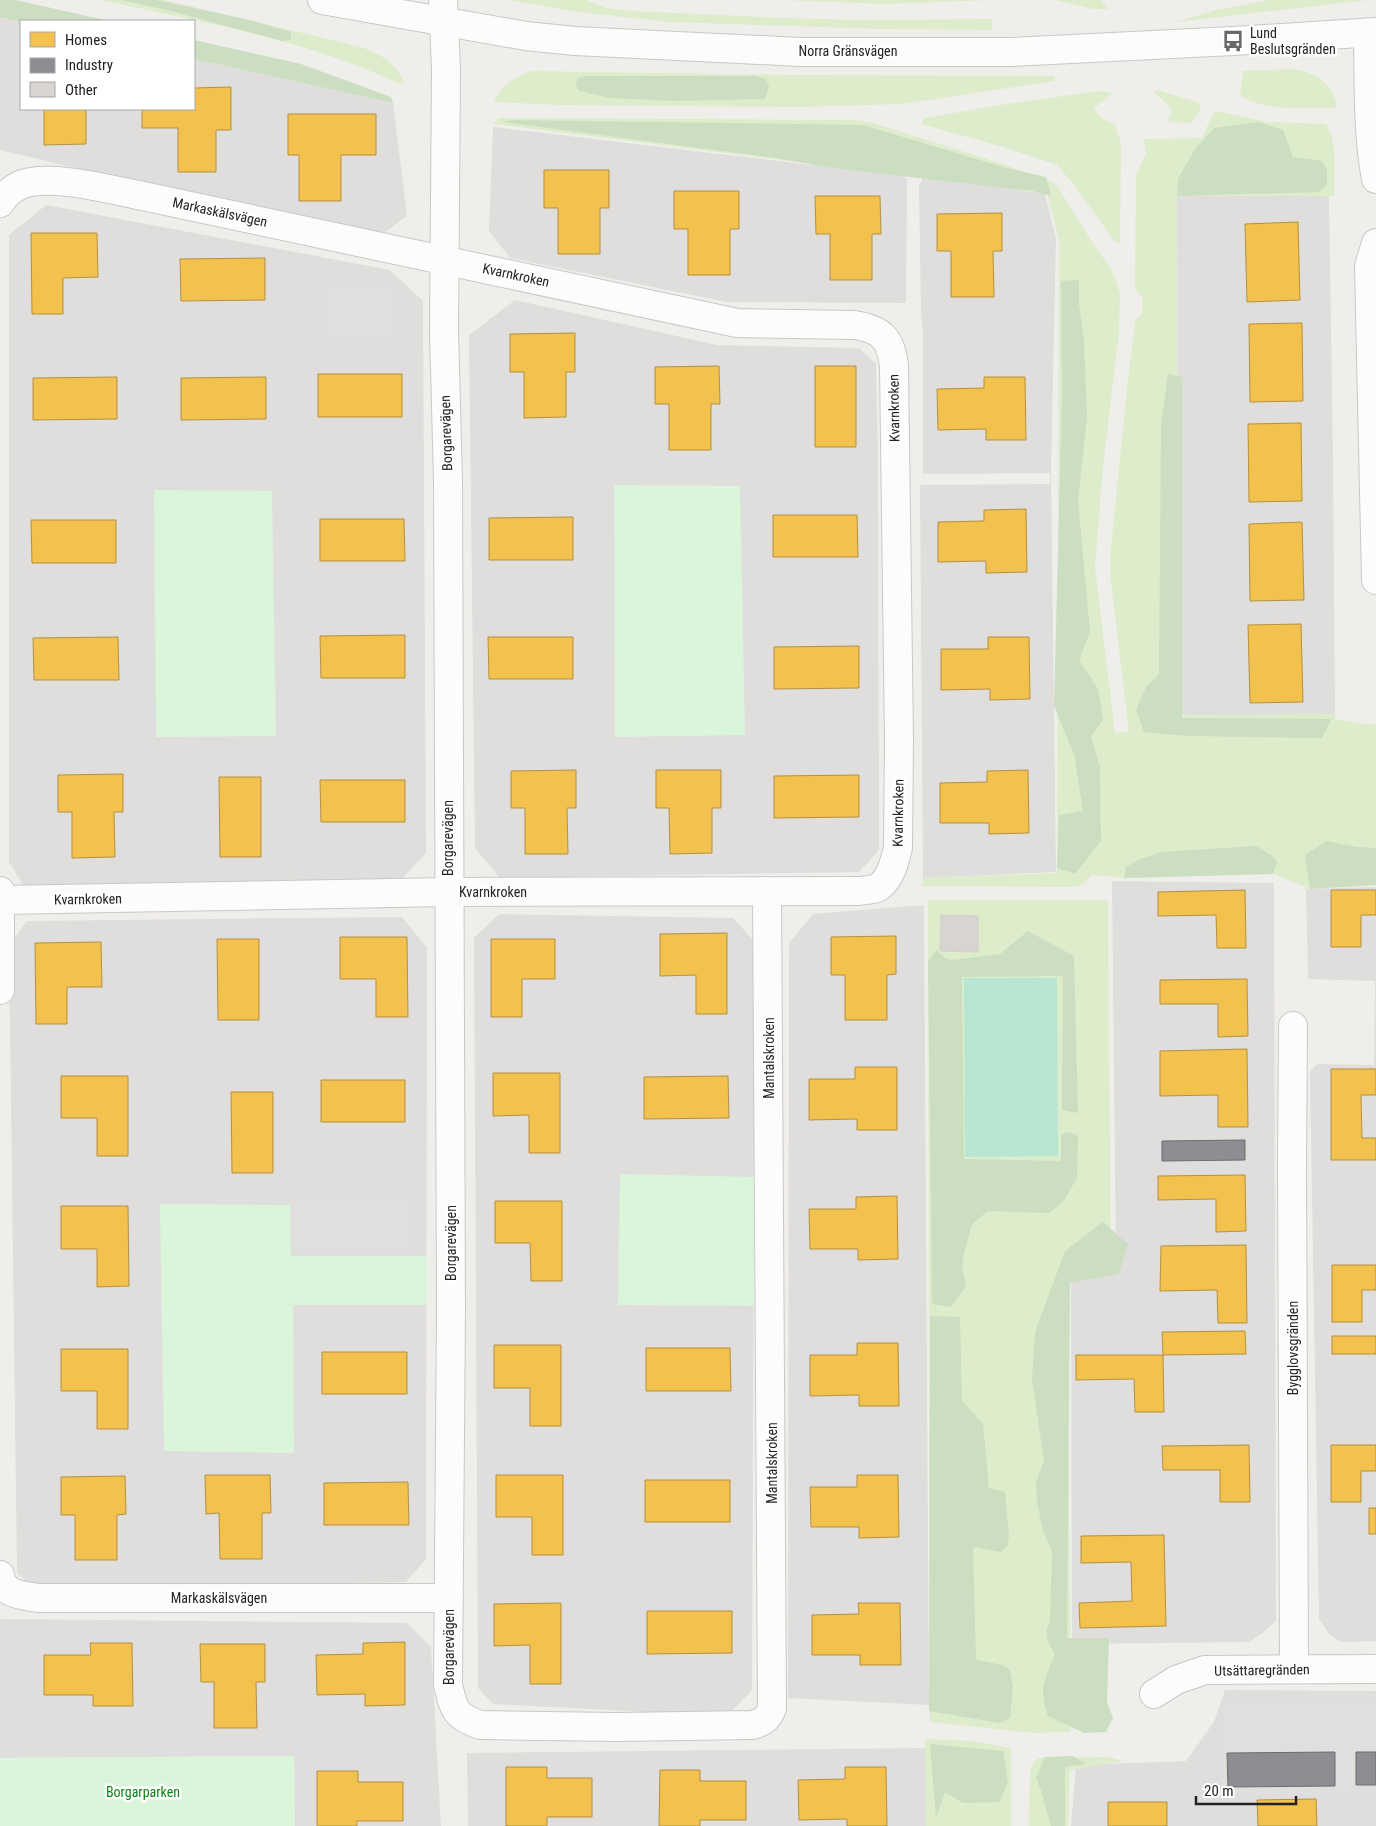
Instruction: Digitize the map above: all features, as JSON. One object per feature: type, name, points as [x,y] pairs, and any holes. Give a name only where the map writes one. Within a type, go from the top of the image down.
[{"type":"street","name":"Norra Gränsvägen","points":[[322,0],[443,10],[526,36],[575,41],[801,52],[1010,52],[1372,32]]},
{"type":"street","name":"Borgarevägen","points":[[443,10],[446,69],[444,332],[448,481],[448,892],[452,1301],[448,1685],[457,1713]]},
{"type":"street","points":[[1372,32],[1370,116],[1376,179]]},
{"type":"street","name":"Markaskälsvägen","points":[[0,203],[10,191],[20,185],[34,182],[61,182],[143,196],[445,260]]},
{"type":"street","points":[[1376,243],[1369,266],[1376,580]]},
{"type":"street","name":"Kvarnkroken","points":[[0,900],[448,892],[859,891],[878,888],[887,878],[895,863],[898,847],[899,740],[892,352],[885,337],[871,328],[854,325],[737,323],[445,260]]},
{"type":"street","points":[[0,891],[0,990]]},
{"type":"street","name":"Mantalskroken","points":[[457,1713],[469,1721],[480,1725],[617,1727],[752,1725],[762,1722],[769,1717],[772,1708],[767,891]]},
{"type":"street","name":"Bygglovsgränden","points":[[1293,1026],[1294,1669]]},
{"type":"street","name":"Markaskälsvägen","points":[[0,1575],[0,1580],[6,1590],[17,1595],[38,1598],[449,1598]]},
{"type":"street","name":"Utsättaregränden","points":[[1154,1694],[1176,1680],[1205,1670],[1376,1669]]},
{"type":"shaded area","points":[[0,17],[20,22],[20,110],[195,110],[195,59],[393,103],[407,216],[375,239],[0,150]]},
{"type":"shaded area","points":[[493,127],[905,176],[907,181],[906,303],[727,302],[510,258],[489,231]]},
{"type":"shaded area","points":[[924,175],[1045,194],[1056,238],[1051,472],[1056,872],[923,878],[920,485],[1050,484],[1050,473],[923,474],[923,333],[919,187]]},
{"type":"shaded area","points":[[1177,196],[1329,196],[1335,717],[1178,715]]},
{"type":"shaded area","points":[[46,205],[390,270],[423,301],[426,853],[401,880],[24,887],[9,862],[9,235]]},
{"type":"shaded area","points":[[325,286],[393,287],[394,343],[324,344]]},
{"type":"shaded area","points":[[515,300],[717,345],[859,348],[876,364],[879,850],[859,872],[500,878],[475,848],[469,335]]},
{"type":"shaded area","points":[[1112,881],[1274,883],[1276,1621],[1249,1642],[1072,1644],[1071,1269],[1116,1266]]},
{"type":"shaded area","points":[[1376,887],[1376,1641],[1341,1642],[1329,1634],[1319,1619],[1310,1071],[1317,1064],[1374,1065],[1375,981],[1308,979],[1306,889]]},
{"type":"shaded area","points":[[924,905],[929,1705],[788,1698],[789,943],[813,914]]},
{"type":"shaded area","points":[[499,914],[733,918],[755,942],[752,1690],[727,1716],[493,1704],[478,1688],[474,938]]},
{"type":"shaded area","points":[[402,917],[427,948],[426,1559],[406,1582],[34,1589],[17,1573],[9,945],[27,921]]},
{"type":"shaded area","points":[[413,1199],[413,1253],[295,1253],[294,1200]]},
{"type":"shaded area","points":[[0,1619],[407,1623],[431,1647],[441,1826],[295,1826],[294,1756],[0,1758]]},
{"type":"shaded area","points":[[1225,1690],[1376,1691],[1376,1826],[1071,1826],[1076,1765],[1186,1761],[1214,1722]]},
{"type":"shaded area","points":[[1376,1703],[1376,1793],[1223,1794],[1223,1704]]},
{"type":"shaded area","points":[[925,1748],[926,1826],[468,1826],[467,1753]]},
{"type":"green space","points":[[0,0],[16,0],[105,20],[20,20],[20,22],[0,17]]},
{"type":"green space","points":[[101,0],[164,0],[361,47],[387,60],[397,70],[404,83],[397,83],[362,68],[289,43],[214,24]]},
{"type":"green space","points":[[121,0],[157,0],[250,20],[291,32],[291,39],[282,41],[163,9]]},
{"type":"green space","points":[[509,0],[586,0],[606,8],[633,11],[784,18],[862,20],[992,19],[992,30],[879,29],[669,22],[579,12]]},
{"type":"green space","points":[[782,0],[992,0],[885,4]]},
{"type":"green space","points":[[1056,0],[1101,0],[1109,9],[1092,9]]},
{"type":"green space","points":[[1269,0],[1368,0],[1176,22],[1216,10]]},
{"type":"green space","points":[[195,40],[301,64],[391,97],[393,103],[195,59]]},
{"type":"green space","points":[[1293,69],[1309,73],[1328,86],[1337,108],[1273,107],[1240,95],[1243,71]]},
{"type":"green space","points":[[531,71],[788,75],[1055,76],[1055,81],[902,104],[800,107],[561,105],[494,102],[504,86]]},
{"type":"green space","points":[[585,76],[755,76],[766,79],[769,87],[765,99],[674,101],[610,98],[579,91],[575,84],[578,78]]},
{"type":"green space","points":[[1099,91],[1113,93],[1094,108],[1102,119],[1115,124],[1121,144],[1120,243],[1115,242],[1074,185],[1057,165],[1000,146],[921,124],[925,118]]},
{"type":"green space","points":[[1153,91],[1160,91],[1198,102],[1201,107],[1198,115],[1191,123],[1168,122],[1172,109]]},
{"type":"green space","points":[[1217,111],[1267,122],[1326,124],[1330,131],[1334,148],[1334,196],[1177,196],[1178,715],[1335,714],[1335,719],[1376,724],[1376,885],[1310,889],[1273,874],[1124,878],[1092,875],[1083,884],[1071,887],[921,886],[923,878],[1057,873],[1059,239],[1047,193],[494,124],[499,118],[856,120],[873,123],[1003,164],[1056,184],[1112,270],[1120,294],[1119,332],[1103,467],[1095,567],[1115,733],[1129,732],[1110,574],[1110,556],[1135,323],[1142,313],[1142,297],[1135,289],[1136,175],[1146,154],[1144,139],[1202,138],[1212,115]]},
{"type":"green space","points":[[511,120],[863,125],[1003,167],[1046,177],[1051,196],[1032,191],[832,168],[776,158],[503,122]]},
{"type":"green space","points":[[1258,122],[1283,130],[1293,157],[1322,161],[1327,170],[1327,184],[1320,192],[1177,196],[1178,179],[1194,150],[1214,128]]},
{"type":"green space","points":[[1079,280],[1087,417],[1078,501],[1090,632],[1079,660],[1098,689],[1103,720],[1091,736],[1100,767],[1101,841],[1075,874],[1057,868],[1059,815],[1083,811],[1074,754],[1054,706],[1062,396],[1061,281]]},
{"type":"green space","points":[[1168,374],[1182,377],[1182,718],[1332,719],[1322,738],[1187,736],[1144,732],[1136,710],[1146,687],[1159,674],[1161,425]]},
{"type":"green space","points":[[614,485],[740,486],[745,735],[615,737]]},
{"type":"green space","points":[[154,490],[272,491],[276,736],[156,737]]},
{"type":"green space","points":[[1326,841],[1357,847],[1376,848],[1376,885],[1310,889],[1305,855]]},
{"type":"green space","points":[[1256,846],[1271,855],[1277,862],[1273,874],[1124,878],[1126,867],[1140,859],[1161,852]]},
{"type":"green space","points":[[928,900],[1108,900],[1111,1263],[1067,1268],[1071,1732],[1034,1733],[930,1722]]},
{"type":"green space","points":[[1028,931],[1074,956],[1078,1113],[1062,1110],[1063,976],[962,977],[964,1159],[1061,1161],[1061,1134],[1070,1132],[1078,1136],[1077,1178],[1063,1202],[1049,1213],[988,1211],[972,1224],[962,1267],[966,1287],[951,1307],[932,1304],[928,961],[936,950],[945,958],[952,960],[1000,954]]},
{"type":"green space","points":[[964,978],[1057,978],[1058,1156],[965,1157]]},
{"type":"green space","points":[[620,1174],[754,1177],[754,1306],[618,1305]]},
{"type":"green space","points":[[160,1204],[290,1205],[291,1256],[427,1256],[427,1305],[293,1305],[294,1453],[164,1451]]},
{"type":"green space","points":[[1103,1222],[1128,1244],[1119,1274],[1070,1283],[1067,1638],[1109,1638],[1107,1702],[1113,1718],[1106,1732],[1084,1733],[1048,1716],[1043,1697],[1044,1684],[1055,1654],[1048,1642],[1047,1635],[1050,1621],[1052,1551],[1043,1532],[1037,1501],[1036,1482],[1044,1461],[1032,1379],[1035,1332],[1065,1251]]},
{"type":"green space","points":[[930,1316],[960,1317],[962,1400],[983,1424],[989,1488],[1005,1492],[1009,1536],[1007,1546],[1001,1552],[973,1547],[976,1660],[1003,1665],[1010,1670],[1013,1687],[1010,1718],[1000,1723],[929,1711]]},
{"type":"green space","points":[[925,1739],[971,1741],[1011,1748],[1011,1826],[926,1826]]},
{"type":"green space","points":[[930,1744],[1003,1751],[1008,1783],[999,1802],[963,1803],[945,1792],[936,1818]]},
{"type":"green space","name":"Borgarparken","points":[[294,1756],[295,1826],[0,1826],[0,1758]]},
{"type":"green space","points":[[1073,1756],[1086,1764],[1065,1767],[1065,1826],[1051,1826],[1036,1778],[1045,1757]]},
{"type":"green space","points":[[1107,1757],[1123,1761],[1070,1770],[1068,1826],[1029,1826],[1030,1768],[1038,1758]]},
{"type":"building: Homes","points":[[231,87],[231,130],[216,130],[216,172],[178,172],[178,128],[142,128],[142,110],[195,110],[195,88]]},
{"type":"building: Homes","points":[[44,110],[86,110],[86,144],[44,145]]},
{"type":"building: Homes","points":[[288,114],[376,114],[376,155],[341,155],[341,201],[299,201],[299,155],[288,155]]},
{"type":"building: Homes","points":[[544,170],[609,170],[609,208],[600,208],[600,254],[558,254],[558,208],[544,208]]},
{"type":"building: Homes","points":[[674,191],[739,191],[739,229],[730,229],[730,275],[688,275],[688,229],[674,229]]},
{"type":"building: Homes","points":[[815,196],[880,196],[881,234],[872,234],[872,280],[830,280],[830,234],[816,234]]},
{"type":"building: Homes","points":[[1002,213],[1002,251],[993,251],[994,297],[951,297],[951,251],[937,251],[937,214]]},
{"type":"building: Homes","points":[[1298,222],[1300,300],[1247,302],[1245,224]]},
{"type":"building: Homes","points":[[31,233],[97,233],[98,277],[63,278],[63,314],[32,314]]},
{"type":"building: Homes","points":[[265,258],[265,300],[181,301],[180,259]]},
{"type":"building: Homes","points":[[1302,323],[1303,401],[1250,402],[1249,324]]},
{"type":"building: Homes","points":[[575,333],[575,372],[566,372],[566,417],[524,418],[524,372],[510,372],[510,334]]},
{"type":"building: Homes","points":[[719,366],[720,404],[711,404],[711,450],[669,450],[669,404],[655,404],[655,367]]},
{"type":"building: Homes","points":[[815,366],[856,366],[856,447],[815,447]]},
{"type":"building: Homes","points":[[318,374],[402,374],[402,417],[318,417]]},
{"type":"building: Homes","points":[[117,377],[117,419],[33,420],[33,378]]},
{"type":"building: Homes","points":[[266,377],[266,419],[181,420],[181,378]]},
{"type":"building: Homes","points":[[984,377],[1025,377],[1026,440],[986,440],[986,429],[938,430],[937,389],[984,388]]},
{"type":"building: Homes","points":[[1301,423],[1302,501],[1249,502],[1248,424]]},
{"type":"building: Homes","points":[[1026,509],[1027,572],[986,573],[986,561],[938,562],[938,522],[984,521],[984,510]]},
{"type":"building: Homes","points":[[773,515],[857,515],[858,557],[773,557]]},
{"type":"building: Homes","points":[[573,517],[573,560],[489,560],[489,518]]},
{"type":"building: Homes","points":[[320,519],[404,519],[405,561],[320,561]]},
{"type":"building: Homes","points":[[31,520],[116,520],[116,563],[32,563]]},
{"type":"building: Homes","points":[[1302,522],[1304,600],[1250,601],[1249,524]]},
{"type":"building: Homes","points":[[1301,624],[1303,702],[1250,703],[1248,625]]},
{"type":"building: Homes","points":[[405,635],[405,678],[321,678],[320,636]]},
{"type":"building: Homes","points":[[118,637],[119,680],[34,680],[33,638]]},
{"type":"building: Homes","points":[[488,637],[573,637],[573,679],[489,679]]},
{"type":"building: Homes","points":[[988,637],[1029,637],[1030,699],[990,700],[990,689],[941,690],[941,649],[988,649]]},
{"type":"building: Homes","points":[[859,646],[859,688],[774,689],[774,647]]},
{"type":"building: Homes","points":[[576,770],[576,808],[567,808],[568,854],[525,854],[525,808],[511,808],[511,771]]},
{"type":"building: Homes","points":[[656,770],[721,770],[721,808],[712,808],[712,853],[670,854],[669,808],[656,808]]},
{"type":"building: Homes","points":[[1028,770],[1029,833],[989,834],[989,823],[940,823],[940,783],[987,782],[987,771]]},
{"type":"building: Homes","points":[[123,774],[123,812],[114,812],[115,857],[72,858],[72,812],[58,812],[58,775]]},
{"type":"building: Homes","points":[[859,775],[859,817],[774,818],[774,776]]},
{"type":"building: Homes","points":[[219,777],[261,777],[261,857],[220,857]]},
{"type":"building: Homes","points":[[320,780],[405,780],[405,822],[321,822]]},
{"type":"building: Homes","points":[[1245,890],[1246,948],[1217,948],[1216,915],[1158,916],[1158,892]]},
{"type":"building: Homes","points":[[1331,890],[1376,890],[1376,915],[1361,915],[1361,947],[1331,947]]},
{"type":"building: Homes","points":[[727,933],[727,1014],[696,1014],[696,975],[660,976],[660,934]]},
{"type":"building: Homes","points":[[896,936],[896,974],[887,975],[887,1020],[845,1020],[845,975],[831,975],[831,937]]},
{"type":"building: Homes","points":[[340,937],[407,937],[408,1017],[376,1017],[376,979],[340,979]]},
{"type":"building: Homes","points":[[217,939],[259,939],[259,1020],[218,1020]]},
{"type":"building: Homes","points":[[491,939],[555,939],[555,979],[522,979],[522,1017],[491,1017]]},
{"type":"building: Homes","points":[[101,942],[102,987],[67,987],[67,1024],[36,1024],[35,943]]},
{"type":"building: Homes","points":[[1247,979],[1248,1036],[1218,1037],[1218,1004],[1160,1004],[1160,980]]},
{"type":"building: Homes","points":[[1247,1049],[1248,1127],[1218,1127],[1218,1095],[1160,1096],[1160,1051]]},
{"type":"building: Homes","points":[[855,1067],[897,1067],[897,1130],[857,1130],[857,1119],[809,1120],[809,1079],[855,1079]]},
{"type":"building: Homes","points":[[1331,1069],[1376,1069],[1376,1095],[1361,1095],[1362,1138],[1376,1138],[1376,1160],[1331,1160]]},
{"type":"building: Homes","points":[[493,1073],[560,1073],[560,1153],[529,1153],[529,1115],[493,1116]]},
{"type":"building: Homes","points":[[61,1076],[128,1076],[128,1156],[97,1156],[97,1118],[61,1118]]},
{"type":"building: Homes","points":[[728,1076],[729,1118],[644,1119],[644,1077]]},
{"type":"building: Homes","points":[[321,1080],[405,1080],[405,1122],[321,1122]]},
{"type":"building: Homes","points":[[231,1092],[273,1092],[273,1173],[232,1173]]},
{"type":"building: Homes","points":[[1245,1175],[1246,1231],[1216,1232],[1216,1199],[1158,1200],[1158,1176]]},
{"type":"building: Homes","points":[[897,1196],[898,1259],[858,1260],[858,1249],[810,1249],[809,1209],[856,1209],[856,1197]]},
{"type":"building: Homes","points":[[495,1201],[562,1201],[562,1281],[531,1281],[530,1243],[495,1243]]},
{"type":"building: Homes","points":[[61,1206],[128,1206],[129,1286],[97,1287],[97,1249],[61,1249]]},
{"type":"building: Homes","points":[[1246,1245],[1247,1323],[1218,1323],[1217,1290],[1160,1291],[1161,1246]]},
{"type":"building: Homes","points":[[1332,1265],[1376,1265],[1376,1290],[1362,1290],[1362,1322],[1332,1322]]},
{"type":"building: Homes","points":[[1245,1331],[1246,1354],[1163,1355],[1162,1332]]},
{"type":"building: Homes","points":[[1332,1336],[1376,1336],[1376,1354],[1332,1354]]},
{"type":"building: Homes","points":[[857,1343],[898,1343],[899,1406],[859,1406],[859,1395],[810,1396],[810,1355],[857,1355]]},
{"type":"building: Homes","points":[[494,1345],[561,1345],[561,1426],[530,1426],[530,1388],[494,1388]]},
{"type":"building: Homes","points":[[646,1348],[730,1348],[731,1391],[646,1391]]},
{"type":"building: Homes","points":[[61,1349],[128,1349],[128,1429],[97,1429],[97,1391],[61,1391]]},
{"type":"building: Homes","points":[[322,1352],[407,1352],[407,1394],[322,1394]]},
{"type":"building: Homes","points":[[1076,1355],[1163,1355],[1164,1412],[1135,1412],[1134,1379],[1076,1380]]},
{"type":"building: Homes","points":[[1249,1445],[1250,1502],[1220,1502],[1220,1470],[1163,1470],[1162,1446]]},
{"type":"building: Homes","points":[[1331,1445],[1376,1445],[1376,1471],[1361,1471],[1361,1502],[1331,1502]]},
{"type":"building: Homes","points":[[205,1475],[270,1475],[271,1513],[262,1513],[262,1559],[220,1559],[219,1513],[206,1514]]},
{"type":"building: Homes","points":[[496,1475],[563,1475],[563,1555],[532,1555],[532,1517],[496,1517]]},
{"type":"building: Homes","points":[[857,1475],[898,1475],[899,1537],[859,1538],[859,1527],[811,1527],[810,1487],[857,1487]]},
{"type":"building: Homes","points":[[125,1476],[126,1514],[117,1515],[117,1560],[75,1560],[75,1515],[61,1515],[61,1477]]},
{"type":"building: Homes","points":[[645,1480],[730,1480],[730,1522],[645,1522]]},
{"type":"building: Homes","points":[[408,1482],[409,1525],[324,1525],[324,1483]]},
{"type":"building: Homes","points":[[1369,1508],[1376,1508],[1376,1534],[1369,1534]]},
{"type":"building: Homes","points":[[1164,1535],[1166,1626],[1080,1628],[1079,1603],[1132,1601],[1131,1562],[1081,1563],[1081,1536]]},
{"type":"building: Homes","points":[[561,1603],[561,1684],[530,1684],[530,1645],[494,1646],[494,1604]]},
{"type":"building: Homes","points":[[858,1603],[900,1603],[901,1665],[860,1665],[860,1655],[812,1655],[812,1615],[859,1614]]},
{"type":"building: Homes","points":[[647,1611],[732,1611],[732,1653],[647,1654]]},
{"type":"building: Homes","points":[[405,1642],[405,1705],[365,1706],[365,1694],[317,1695],[316,1655],[363,1654],[363,1643]]},
{"type":"building: Homes","points":[[90,1643],[132,1643],[133,1706],[93,1706],[93,1695],[44,1695],[44,1655],[91,1655]]},
{"type":"building: Homes","points":[[200,1644],[265,1644],[265,1682],[256,1682],[257,1728],[214,1728],[214,1682],[201,1682]]},
{"type":"building: Homes","points":[[506,1767],[547,1767],[547,1778],[592,1778],[592,1817],[547,1817],[547,1826],[506,1826]]},
{"type":"building: Homes","points":[[845,1767],[886,1767],[887,1826],[847,1826],[847,1819],[799,1820],[798,1780],[845,1779]]},
{"type":"building: Homes","points":[[660,1770],[700,1770],[700,1781],[746,1781],[746,1820],[700,1820],[700,1826],[659,1826]]},
{"type":"building: Homes","points":[[317,1771],[358,1771],[358,1782],[403,1782],[403,1821],[357,1821],[357,1826],[317,1826]]},
{"type":"building: Homes","points":[[1316,1799],[1317,1826],[1258,1826],[1257,1800]]},
{"type":"building: Homes","points":[[1108,1802],[1167,1802],[1167,1826],[1108,1826]]},
{"type":"building: Industry","points":[[1245,1140],[1245,1160],[1162,1161],[1162,1141]]},
{"type":"building: Industry","points":[[1335,1752],[1335,1786],[1228,1787],[1227,1753]]},
{"type":"building: Industry","points":[[1356,1752],[1376,1752],[1376,1785],[1356,1785]]},
{"type":"building: Other","points":[[941,915],[978,916],[978,952],[940,951]]},
{"type":"place","name":"Lund Beslutsgränden","points":[[1233,41]]}]
